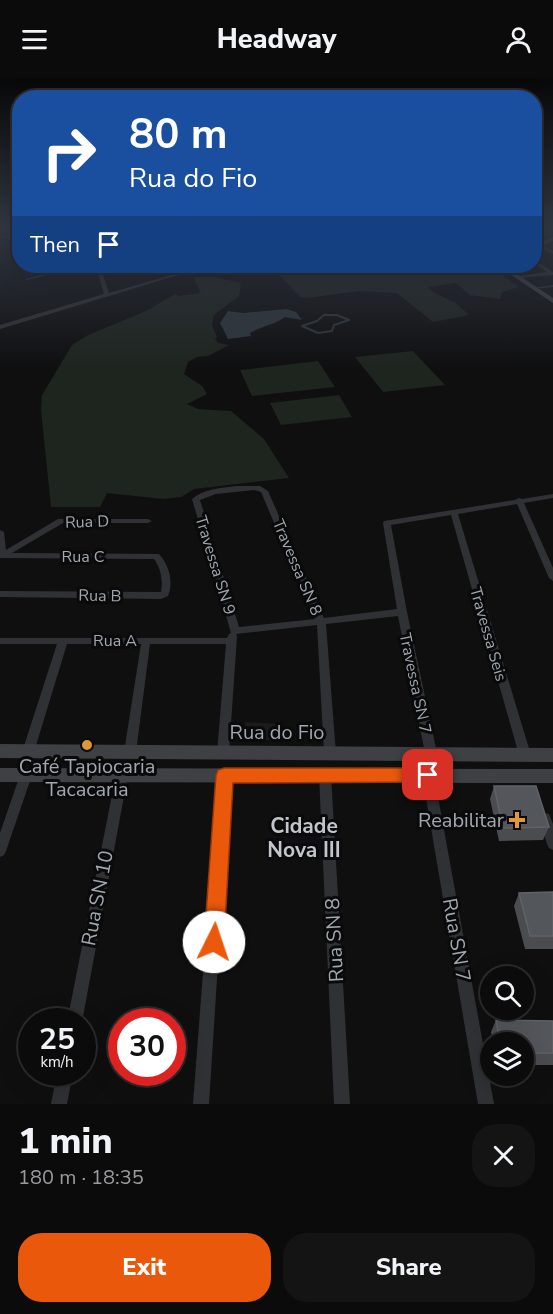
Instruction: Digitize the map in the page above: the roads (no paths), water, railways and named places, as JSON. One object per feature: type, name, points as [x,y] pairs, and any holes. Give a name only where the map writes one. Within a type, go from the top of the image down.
[{"type":"street","points":[[27,279],[44,275]]},
{"type":"street","points":[[100,275],[106,295]]},
{"type":"street","points":[[0,327],[175,275]]},
{"type":"street","points":[[516,275],[553,301]]},
{"type":"street","points":[[519,277],[537,275]]},
{"type":"street","points":[[534,288],[553,286]]},
{"type":"street","name":"Travessa SN 8","points":[[196,499],[201,494],[248,488],[260,488],[264,491],[321,621],[330,754]]},
{"type":"street","points":[[454,513],[519,500],[553,496]]},
{"type":"street","name":"Travessa SN 9","points":[[196,499],[232,636],[223,753]]},
{"type":"street","points":[[519,500],[553,578]]},
{"type":"street","name":"Travessa SN 7","points":[[430,753],[387,523],[454,513]]},
{"type":"street","name":"Travessa Seis","points":[[454,513],[525,755]]},
{"type":"street","name":"Rua D","points":[[1,556],[61,521],[148,521]]},
{"type":"street","points":[[0,531],[1,556]]},
{"type":"street","name":"Rua C","points":[[1,556],[156,556],[161,561]]},
{"type":"street","name":"Rua B","points":[[0,594],[161,596],[167,589],[161,561]]},
{"type":"street","name":"Rua A","points":[[0,640],[146,640],[232,636],[321,621],[402,612]]},
{"type":"street","points":[[129,752],[146,640]]},
{"type":"street","points":[[28,752],[63,641]]},
{"type":"street","name":"Rua do Fio","points":[[0,751],[553,755]]},
{"type":"street","points":[[153,775],[161,764],[158,752]]},
{"type":"street","points":[[184,775],[181,771],[181,763],[187,753]]},
{"type":"street","points":[[0,775],[428,775],[534,781],[553,776]]},
{"type":"street","points":[[0,851],[26,775]]},
{"type":"street","name":"Rua SN 10","points":[[77,1008],[122,775]]},
{"type":"street","points":[[201,1104],[224,775]]},
{"type":"street","name":"Rua SN 8","points":[[325,775],[342,1104]]},
{"type":"street","name":"Rua SN 7","points":[[428,775],[486,1104]]},
{"type":"street","points":[[543,810],[553,844]]},
{"type":"street","points":[[59,1104],[62,1086]]},
{"type":"waterway","points":[[324,315],[337,315],[349,320],[334,325],[332,331],[318,333],[302,326],[317,321],[324,315]]},
{"type":"place","name":"Café Tapiocaria Tacacaria","points":[[87,745]]},
{"type":"place","name":"Reabilitar","points":[[517,820]]},
{"type":"district","name":"Cidade Nova III","points":[[304,838]]}]
